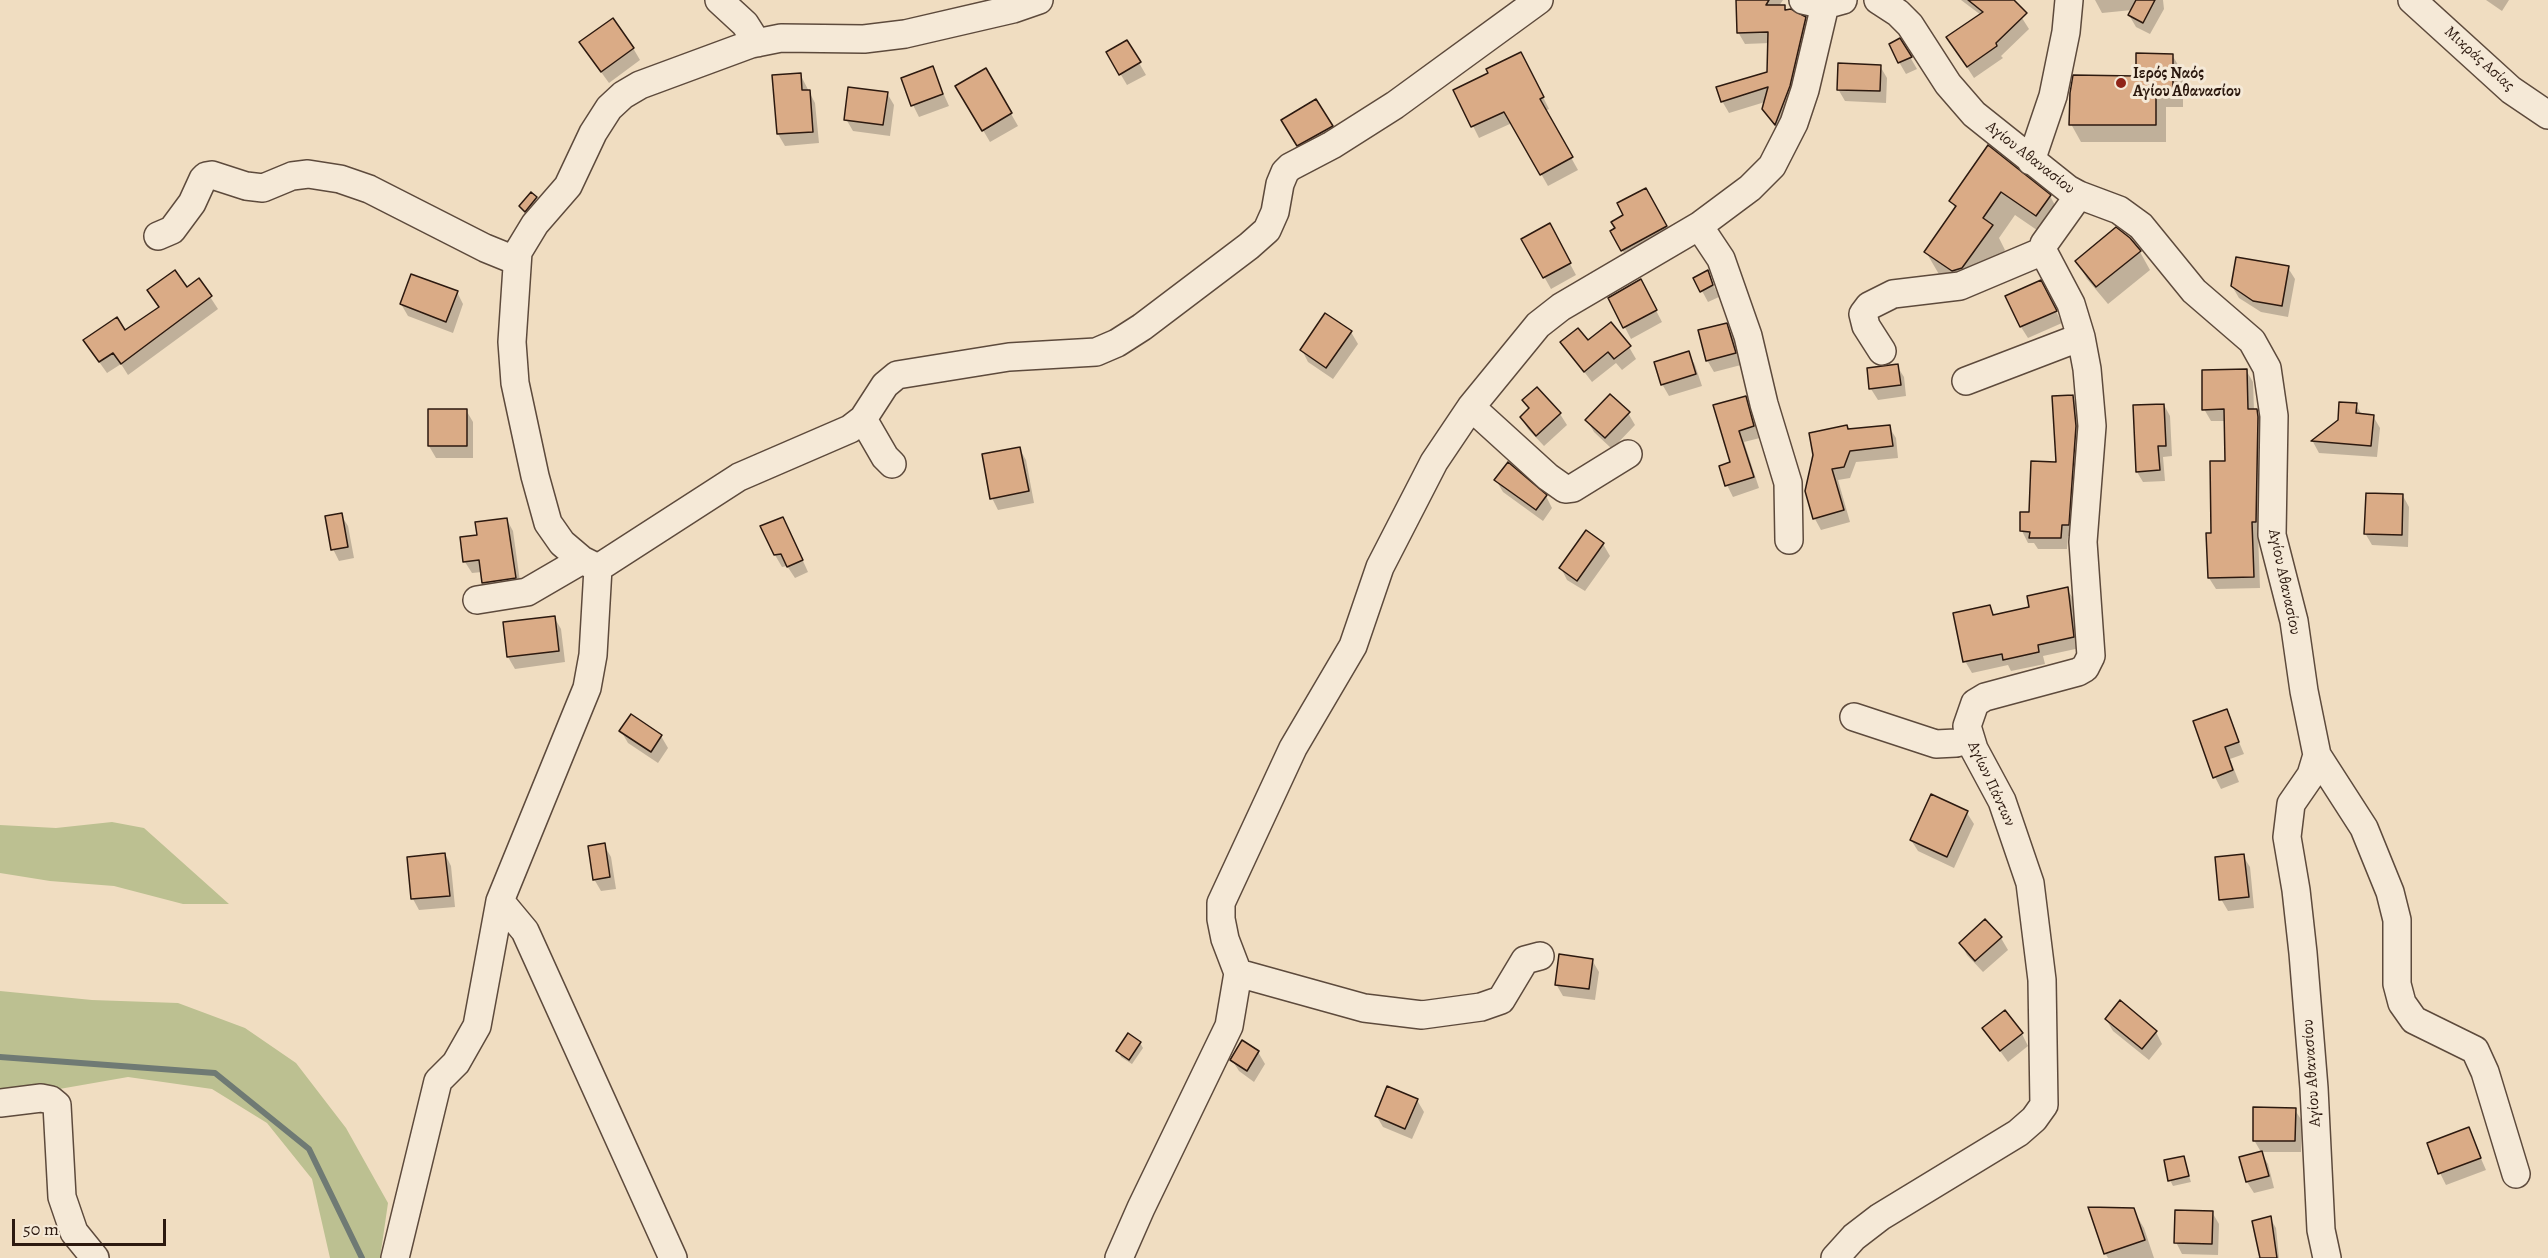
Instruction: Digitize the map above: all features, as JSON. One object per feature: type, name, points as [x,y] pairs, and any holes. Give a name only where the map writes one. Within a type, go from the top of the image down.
[{"type":"street","points":[[720,0],[745,24],[757,43]]},
{"type":"street","points":[[590,564],[562,543],[548,523],[535,476],[515,382],[512,342],[519,252],[531,231],[568,186],[593,133],[615,101],[651,80],[757,43],[781,38],[864,39],[895,35],[992,15],[1039,0]]},
{"type":"street","points":[[477,600],[527,592],[590,564],[739,477],[850,429],[864,419],[885,385],[897,375],[1009,357],[1096,352],[1117,343],[1160,314],[1267,230],[1275,212],[1280,184],[1290,167],[1332,145],[1407,97],[1539,0]]},
{"type":"street","name":"Αγίου Αθανασίου","points":[[1878,0],[1910,25],[1948,84],[1974,114],[2031,161],[2079,195],[2119,210],[2141,226],[2180,276],[2194,291],[2239,327],[2258,348],[2264,359],[2270,378],[2274,416],[2272,535],[2294,621],[2304,691],[2317,755],[2312,775],[2291,804],[2288,837],[2303,953],[2314,1088],[2321,1230],[2327,1258]]},
{"type":"street","points":[[2031,161],[2053,96],[2066,32],[2069,0]]},
{"type":"street","name":"Μικράς Ασίας","points":[[2412,0],[2511,90],[2548,115]]},
{"type":"street","points":[[1119,1258],[1140,1208],[1229,1026],[1235,1002],[1238,973],[1225,939],[1221,903],[1293,748],[1353,646],[1380,567],[1434,462],[1471,407],[1521,345],[1548,317],[1699,226],[1756,183],[1780,154],[1794,123],[1805,90],[1824,2]]},
{"type":"street","points":[[158,236],[172,231],[192,204],[206,176],[263,188],[292,177],[308,174],[340,179],[369,189],[485,248],[517,261]]},
{"type":"street","points":[[1882,351],[1866,326],[1863,314],[1869,306],[1893,294],[1960,286],[2043,251],[2044,244],[2079,195]]},
{"type":"street","points":[[1699,226],[1721,258],[1749,336],[1764,404],[1788,483],[1790,540]]},
{"type":"street","name":"Αγίων Πάντων","points":[[1834,1258],[1854,1237],[1880,1217],[2018,1133],[2034,1119],[2044,1105],[2042,980],[2030,882],[2002,801],[1970,739],[1967,726],[1975,703],[1984,697],[2004,690],[2064,677],[2078,672],[2089,664],[2091,648],[2083,543],[2092,426],[2087,369],[2081,337],[2071,304],[2043,251]]},
{"type":"street","points":[[1966,381],[2081,337]]},
{"type":"street","points":[[1471,407],[1564,489],[1573,488],[1628,454]]},
{"type":"street","points":[[864,419],[885,457],[892,464]]},
{"type":"street","points":[[395,1258],[438,1081],[456,1063],[477,1026],[500,901],[587,688],[593,655],[590,564]]},
{"type":"street","points":[[1854,717],[1936,744],[1956,743],[1970,739]]},
{"type":"street","points":[[2317,755],[2364,828],[2390,892],[2397,920],[2397,984],[2402,1003],[2414,1020],[2475,1050],[2485,1072],[2516,1174]]},
{"type":"street","points":[[500,901],[525,931],[673,1258]]},
{"type":"street","points":[[1238,973],[1364,1008],[1422,1016],[1481,1006],[1501,1000],[1525,960],[1540,956]]},
{"type":"street","points":[[0,1103],[41,1098],[51,1100],[57,1105],[62,1197],[74,1232],[95,1258]]},
{"type":"green space","points":[[112,822],[144,828],[229,904],[183,904],[114,886],[50,881],[0,873],[0,825],[56,828]]},
{"type":"green space","points":[[0,991],[92,1000],[178,1003],[245,1028],[296,1063],[346,1128],[388,1203],[380,1258],[330,1258],[312,1179],[267,1123],[212,1089],[128,1077],[25,1095],[0,1095]]},
{"type":"building","points":[[1736,0],[1769,0],[1766,5],[1785,5],[1785,10],[1791,9],[1806,17],[1790,86],[1775,125],[1762,109],[1768,87],[1721,102],[1716,87],[1767,72],[1768,32],[1737,33]]},
{"type":"building","points":[[1968,0],[2014,0],[2027,13],[1996,43],[1997,46],[1967,67],[1946,37],[1983,12]]},
{"type":"building","points":[[2136,0],[2155,0],[2143,23],[2128,15]]},
{"type":"building","points":[[613,18],[634,48],[601,72],[579,42]]},
{"type":"building","points":[[1900,38],[1912,57],[1898,63],[1889,44]]},
{"type":"building","points":[[1127,40],[1141,62],[1119,75],[1106,52]]},
{"type":"building","points":[[1521,52],[1544,97],[1540,99],[1573,157],[1540,175],[1504,112],[1471,127],[1453,90],[1488,73],[1486,69]]},
{"type":"building","name":"Ιερός Ναός Αγίου Αθανασίου","points":[[2136,53],[2173,54],[2173,89],[2156,89],[2156,125],[2069,125],[2073,75],[2136,76]]},
{"type":"building","points":[[1838,63],[1881,65],[1880,91],[1837,90]]},
{"type":"building","points":[[933,66],[943,94],[911,106],[901,78]]},
{"type":"building","points":[[986,68],[1012,113],[982,131],[955,86]]},
{"type":"building","points":[[801,73],[802,90],[810,90],[813,132],[777,134],[772,75]]},
{"type":"building","points":[[848,87],[888,92],[883,125],[844,120]]},
{"type":"building","points":[[1316,99],[1333,126],[1297,146],[1281,120]]},
{"type":"building","points":[[1988,145],[2051,195],[2036,216],[2001,192],[1983,218],[1993,225],[1962,268],[1952,271],[1924,252],[1956,206],[1949,201]]},
{"type":"building","points":[[1646,188],[1667,226],[1621,251],[1610,231],[1615,228],[1611,222],[1623,215],[1617,203]]},
{"type":"building","points":[[531,192],[537,197],[525,212],[519,206]]},
{"type":"building","points":[[1550,223],[1571,263],[1543,278],[1521,239]]},
{"type":"building","points":[[2116,227],[2141,251],[2096,287],[2075,261]]},
{"type":"building","points":[[2236,257],[2289,266],[2282,306],[2253,301],[2231,286]]},
{"type":"building","points":[[175,270],[187,287],[199,278],[212,296],[121,364],[113,353],[99,362],[83,340],[117,317],[125,330],[159,307],[147,290]]},
{"type":"building","points":[[1708,270],[1713,285],[1700,292],[1693,278]]},
{"type":"building","points":[[411,274],[458,291],[446,322],[400,304]]},
{"type":"building","points":[[1641,279],[1657,310],[1623,328],[1608,298]]},
{"type":"building","points":[[2041,280],[2057,311],[2020,327],[2005,296]]},
{"type":"building","points":[[1325,313],[1352,331],[1326,368],[1300,350]]},
{"type":"building","points":[[1611,322],[1631,346],[1614,359],[1608,352],[1584,372],[1560,342],[1578,328],[1588,340]]},
{"type":"building","points":[[1727,323],[1736,353],[1706,361],[1698,330]]},
{"type":"building","points":[[1689,351],[1696,374],[1661,385],[1654,362]]},
{"type":"building","points":[[1898,364],[1901,385],[1869,389],[1867,368]]},
{"type":"building","points":[[2247,369],[2248,409],[2257,409],[2258,417],[2256,522],[2252,522],[2254,577],[2208,578],[2206,533],[2211,533],[2210,461],[2225,461],[2224,409],[2202,410],[2202,370]]},
{"type":"building","points":[[1537,387],[1561,413],[1536,436],[1520,417],[1529,408],[1522,400]]},
{"type":"building","points":[[1610,394],[1630,412],[1605,438],[1585,420]]},
{"type":"building","points":[[2073,395],[2076,426],[2069,525],[2062,525],[2061,538],[2029,538],[2030,532],[2020,531],[2020,512],[2029,512],[2031,461],[2056,462],[2052,396]]},
{"type":"building","points":[[1746,396],[1754,426],[1739,431],[1754,477],[1725,486],[1719,466],[1730,462],[1713,405]]},
{"type":"building","points":[[2339,402],[2357,403],[2356,413],[2374,415],[2371,446],[2311,441],[2338,420]]},
{"type":"building","points":[[2164,404],[2166,446],[2158,446],[2160,470],[2136,472],[2133,405]]},
{"type":"building","points":[[428,409],[467,409],[467,446],[428,446]]},
{"type":"building","points":[[1847,425],[1848,429],[1890,425],[1893,446],[1850,451],[1844,467],[1832,469],[1844,510],[1813,519],[1805,491],[1813,455],[1809,433]]},
{"type":"building","points":[[1020,447],[1029,491],[990,499],[982,454]]},
{"type":"building","points":[[1508,462],[1547,495],[1536,510],[1494,480]]},
{"type":"building","points":[[2366,493],[2403,494],[2402,535],[2364,534]]},
{"type":"building","points":[[342,513],[348,547],[331,550],[325,516]]},
{"type":"building","points":[[783,517],[803,560],[787,567],[781,554],[774,555],[760,526]]},
{"type":"building","points":[[507,518],[516,578],[482,583],[479,560],[463,562],[460,537],[477,535],[475,522]]},
{"type":"building","points":[[1586,530],[1604,543],[1577,581],[1559,568]]},
{"type":"building","points":[[2068,587],[2074,637],[2038,645],[2039,652],[2003,660],[2002,654],[1963,662],[1953,613],[1990,605],[1993,615],[2029,607],[2027,596]]},
{"type":"building","points":[[555,616],[559,651],[507,657],[503,622]]},
{"type":"building","points":[[2227,709],[2239,742],[2225,747],[2233,770],[2213,778],[2193,721]]},
{"type":"building","points":[[631,714],[662,735],[651,752],[619,731]]},
{"type":"building","points":[[1931,794],[1968,811],[1947,857],[1910,840]]},
{"type":"building","points":[[605,843],[610,877],[593,880],[588,846]]},
{"type":"building","points":[[445,853],[450,896],[411,899],[407,857]]},
{"type":"building","points":[[2244,854],[2249,897],[2219,900],[2215,857]]},
{"type":"building","points":[[1985,919],[2002,937],[1975,961],[1959,943]]},
{"type":"building","points":[[1559,954],[1593,959],[1589,989],[1555,985]]},
{"type":"building","points":[[2120,1000],[2157,1031],[2142,1049],[2105,1019]]},
{"type":"building","points":[[2005,1010],[2023,1033],[2000,1051],[1982,1028]]},
{"type":"building","points":[[1128,1033],[1141,1042],[1129,1060],[1116,1051]]},
{"type":"building","points":[[1242,1040],[1259,1051],[1247,1071],[1230,1060]]},
{"type":"building","points":[[1387,1086],[1418,1099],[1405,1129],[1375,1116]]},
{"type":"building","points":[[2253,1107],[2296,1108],[2295,1141],[2253,1141]]},
{"type":"building","points":[[2469,1127],[2481,1158],[2438,1174],[2427,1143]]},
{"type":"building","points":[[2262,1151],[2269,1176],[2246,1182],[2239,1157]]},
{"type":"building","points":[[2184,1156],[2189,1176],[2168,1181],[2164,1160]]},
{"type":"building","points":[[2088,1207],[2134,1208],[2145,1240],[2104,1254]]},
{"type":"building","points":[[2175,1210],[2213,1211],[2212,1244],[2174,1243]]},
{"type":"building","points":[[2271,1216],[2277,1258],[2260,1258],[2252,1221]]},
{"type":"waterway","points":[[0,1057],[215,1073],[309,1149],[362,1258]]},
{"type":"place","name":"Ιερός Ναός Αγίου Αθανασίου","points":[[2121,83]]}]
